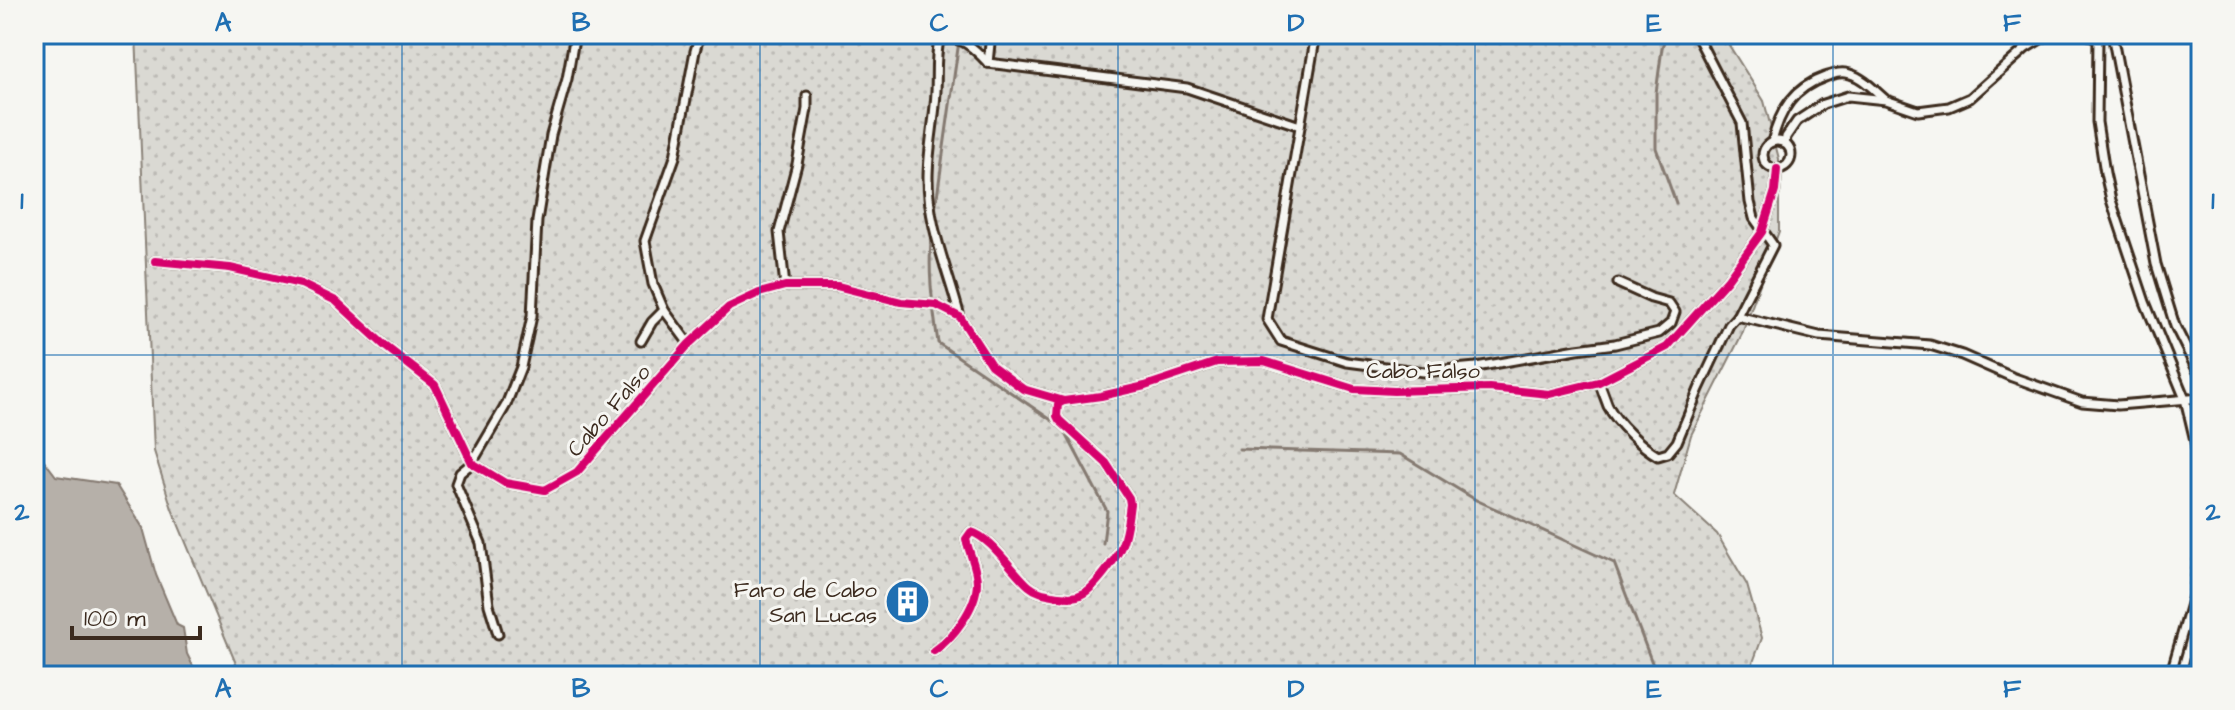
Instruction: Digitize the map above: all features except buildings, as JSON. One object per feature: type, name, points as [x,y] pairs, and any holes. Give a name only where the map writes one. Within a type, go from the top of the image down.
[{"type":"street","points":[[498,634],[489,605],[481,543],[456,484],[460,473],[472,463],[506,405],[521,367],[532,316],[537,221],[551,135],[567,79],[575,34]]},
{"type":"street","points":[[689,344],[664,310],[653,284],[645,241],[675,157],[700,34]]},
{"type":"street","points":[[988,63],[991,34]]},
{"type":"street","points":[[1316,34],[1267,319],[1281,341],[1347,362],[1424,372],[1507,363],[1615,344],[1659,333],[1671,323],[1675,312],[1669,303],[1618,283]]},
{"type":"street","points":[[1599,382],[1609,409],[1631,434],[1648,451],[1658,456],[1668,453],[1677,442],[1729,325],[1737,316],[1773,245],[1754,218],[1742,123],[1696,34]]},
{"type":"street","points":[[1886,100],[1851,74],[1837,72],[1811,81],[1795,94],[1779,116],[1772,142],[1765,147],[1763,156],[1769,167],[1777,169],[1785,166],[1790,159],[1786,137],[1797,121],[1823,104],[1848,96],[1886,100],[1918,111],[1961,103],[2026,48],[2049,34]]},
{"type":"street","points":[[2086,34],[2098,38],[2112,34],[2156,264],[2175,326],[2201,378]]},
{"type":"street","points":[[960,317],[933,227],[928,180],[939,41],[950,37],[959,40],[973,47],[988,63],[1187,88],[1300,126]]},
{"type":"street","points":[[2098,38],[2097,122],[2111,200],[2145,302],[2185,399],[2201,487]]},
{"type":"street","points":[[1866,99],[1867,83]]},
{"type":"street","points":[[785,286],[779,232],[797,164],[807,96]]},
{"type":"street","points":[[1784,109],[1797,121]]},
{"type":"street","points":[[1772,142],[1785,144]]},
{"type":"street","points":[[1762,232],[1773,200],[1777,169]]},
{"type":"street","name":"Cabo Falso","points":[[472,463],[505,483],[545,490],[577,472],[689,344],[729,307],[759,293],[785,286],[837,286],[901,302],[936,305],[960,317],[991,365],[1023,389],[1064,401],[1145,386],[1217,362],[1264,361],[1354,389],[1489,388],[1549,394],[1599,382],[1667,347],[1727,280],[1762,232]]},
{"type":"street","points":[[155,261],[230,268],[301,284],[336,301],[385,346],[435,385],[472,463]]},
{"type":"street","points":[[936,305],[949,295],[951,287]]},
{"type":"street","points":[[641,341],[652,322],[664,310]]},
{"type":"street","points":[[1737,316],[1819,336],[1930,345],[2082,402],[2118,405],[2201,398]]},
{"type":"street","points":[[934,651],[945,642],[973,602],[977,580],[966,539],[971,532],[978,534],[1007,561],[1027,585],[1036,591],[1055,595],[1072,597],[1088,591],[1116,556],[1125,532],[1129,498],[1106,463],[1059,420],[1057,407],[1064,401]]},
{"type":"street","points":[[2170,676],[2194,593],[2201,538]]},
{"type":"street","points":[[2191,676],[2201,633]]},
{"type":"shaded area","points":[[136,34],[1722,34],[1764,101],[1779,159],[1779,231],[1742,334],[1691,435],[1674,495],[1717,534],[1747,585],[1762,638],[1748,676],[241,676],[172,509],[154,451]]},
{"type":"shaded area","points":[[34,447],[56,476],[116,485],[143,528],[156,575],[177,625],[183,628],[187,654],[198,676],[34,676]]},
{"type":"waterway","points":[[934,218],[960,34]]},
{"type":"waterway","points":[[1666,34],[1656,93],[1656,148],[1676,203]]},
{"type":"waterway","points":[[932,233],[930,275],[938,343],[1063,428],[1107,511],[1103,543]]},
{"type":"waterway","points":[[1239,449],[1400,454],[1476,500],[1614,563],[1657,676]]},
{"type":"cycle path","points":[[934,651],[956,630],[973,602],[977,577],[966,539],[971,532],[994,548],[1032,588],[1058,596],[1074,597],[1087,591],[1118,552],[1126,531],[1129,498],[1106,463],[1059,420],[1058,404],[1145,386],[1217,362],[1264,361],[1354,389],[1489,388],[1549,394],[1599,382],[1667,347],[1727,280],[1762,232],[1775,191],[1777,169]]},
{"type":"cycle path","points":[[155,261],[230,268],[301,284],[336,301],[385,346],[435,385],[472,463],[505,483],[545,490],[577,472],[689,344],[729,307],[759,293],[785,286],[837,286],[901,302],[936,305],[960,317],[991,365],[1023,389],[1064,401]]},
{"type":"place","name":"Faro de Cabo San Lucas","points":[[908,602]]}]
